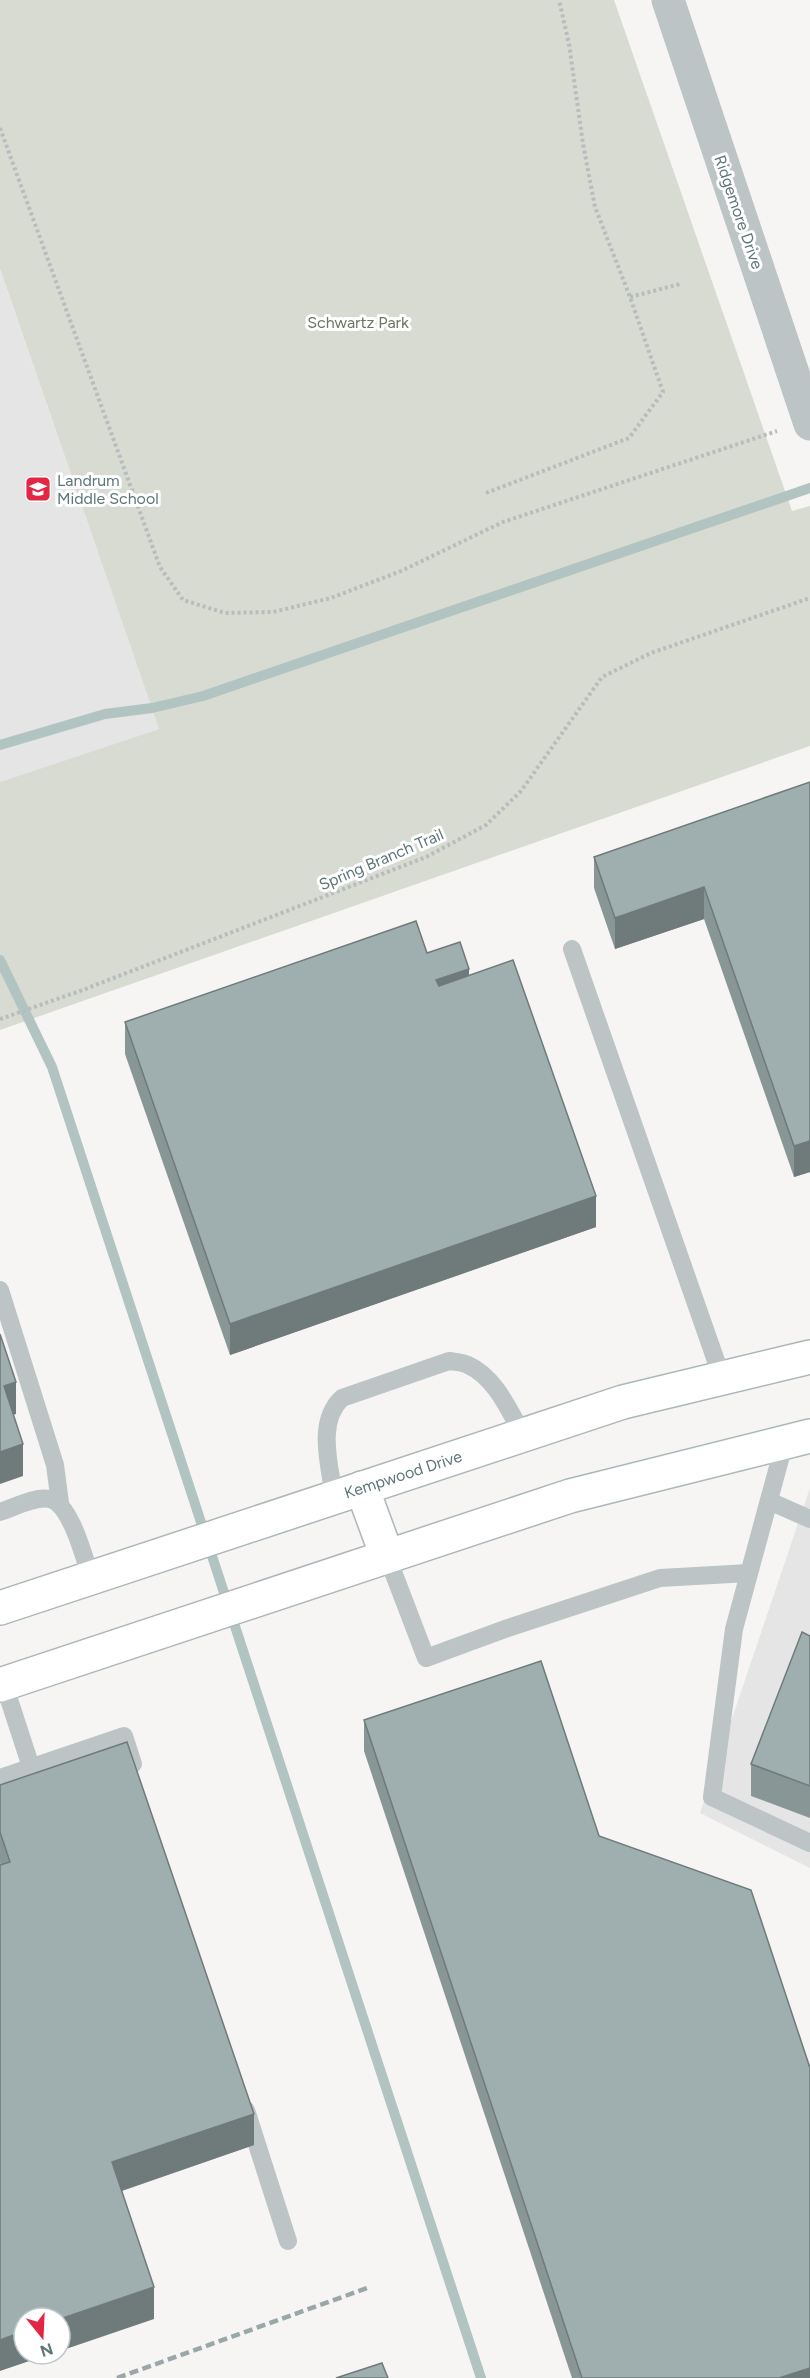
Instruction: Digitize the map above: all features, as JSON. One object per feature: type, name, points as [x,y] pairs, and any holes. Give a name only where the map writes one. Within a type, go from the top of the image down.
[{"type":"main road","name":"Kempwood Drive","points":[[0,1608],[623,1402],[810,1358]]},
{"type":"main road","points":[[2,1685],[570,1496],[797,1439]]},
{"type":"main road","points":[[348,1492],[387,1556]]},
{"type":"street","name":"Ridgemore Drive","points":[[668,0],[809,422]]},
{"type":"lane","points":[[572,949],[723,1378]]},
{"type":"lane","points":[[0,1290],[55,1465],[60,1503],[68,1514],[91,1578]]},
{"type":"lane","points":[[348,1492],[327,1430],[334,1406],[342,1398],[449,1361],[467,1364],[482,1374],[499,1394],[523,1435]]},
{"type":"lane","points":[[797,1439],[769,1501],[734,1629],[712,1797],[810,1843]]},
{"type":"lane","points":[[0,1512],[39,1499],[49,1498],[60,1503]]},
{"type":"lane","points":[[769,1501],[810,1519]]},
{"type":"lane","points":[[387,1556],[426,1658],[508,1628],[660,1578],[749,1573]]},
{"type":"lane","points":[[2,1685],[31,1767]]},
{"type":"lane","points":[[0,1778],[124,1736],[138,1780]]},
{"type":"lane","points":[[240,2091],[288,2241]]},
{"type":"path","points":[[486,493],[629,438],[663,392],[630,297],[595,207],[583,144],[569,44],[559,0]]},
{"type":"path","points":[[0,129],[160,567],[183,600],[225,613],[273,612],[331,598],[401,571],[503,522],[809,422]]},
{"type":"path","points":[[630,297],[680,284]]},
{"type":"path","name":"Spring Branch Trail","points":[[0,1018],[80,991],[426,857],[486,825],[521,790],[602,677],[651,653],[810,598]]},
{"type":"shaded area","name":"Landrum Middle School","points":[[0,270],[159,729],[0,782]]},
{"type":"shaded area","points":[[810,1488],[810,1868],[700,1813]]},
{"type":"green space","name":"Schwartz Park","points":[[0,0],[614,0],[792,511],[810,506],[810,746],[0,1030],[0,782],[159,729],[0,269]]},
{"type":"building","points":[[810,782],[810,1141],[794,1146],[704,887],[615,918],[594,857]]},
{"type":"building","points":[[416,921],[427,953],[460,942],[469,969],[436,980],[439,986],[513,960],[596,1196],[230,1324],[125,1022]]},
{"type":"building","points":[[0,1334],[16,1382],[4,1386],[23,1444],[0,1452]]},
{"type":"building","points":[[802,1632],[810,1636],[810,1786],[751,1764]]},
{"type":"building","points":[[541,1661],[599,1836],[751,1890],[810,2068],[810,2368],[779,2378],[582,2378],[364,1720]]},
{"type":"building","points":[[127,1742],[254,2114],[112,2162],[154,2287],[72,2315],[72,2306],[12,2306],[12,2336],[0,2340],[0,1865],[10,1862],[0,1832],[0,1785]]},
{"type":"building","points":[[382,2363],[388,2378],[336,2378]]},
{"type":"waterway","points":[[0,745],[105,714],[152,708],[203,696],[810,488]]},
{"type":"waterway","points":[[0,960],[52,1067],[481,2378]]},
{"type":"railway","points":[[117,2378],[370,2287]]},
{"type":"place","name":"Landrum Middle School","points":[[38,489]]}]
